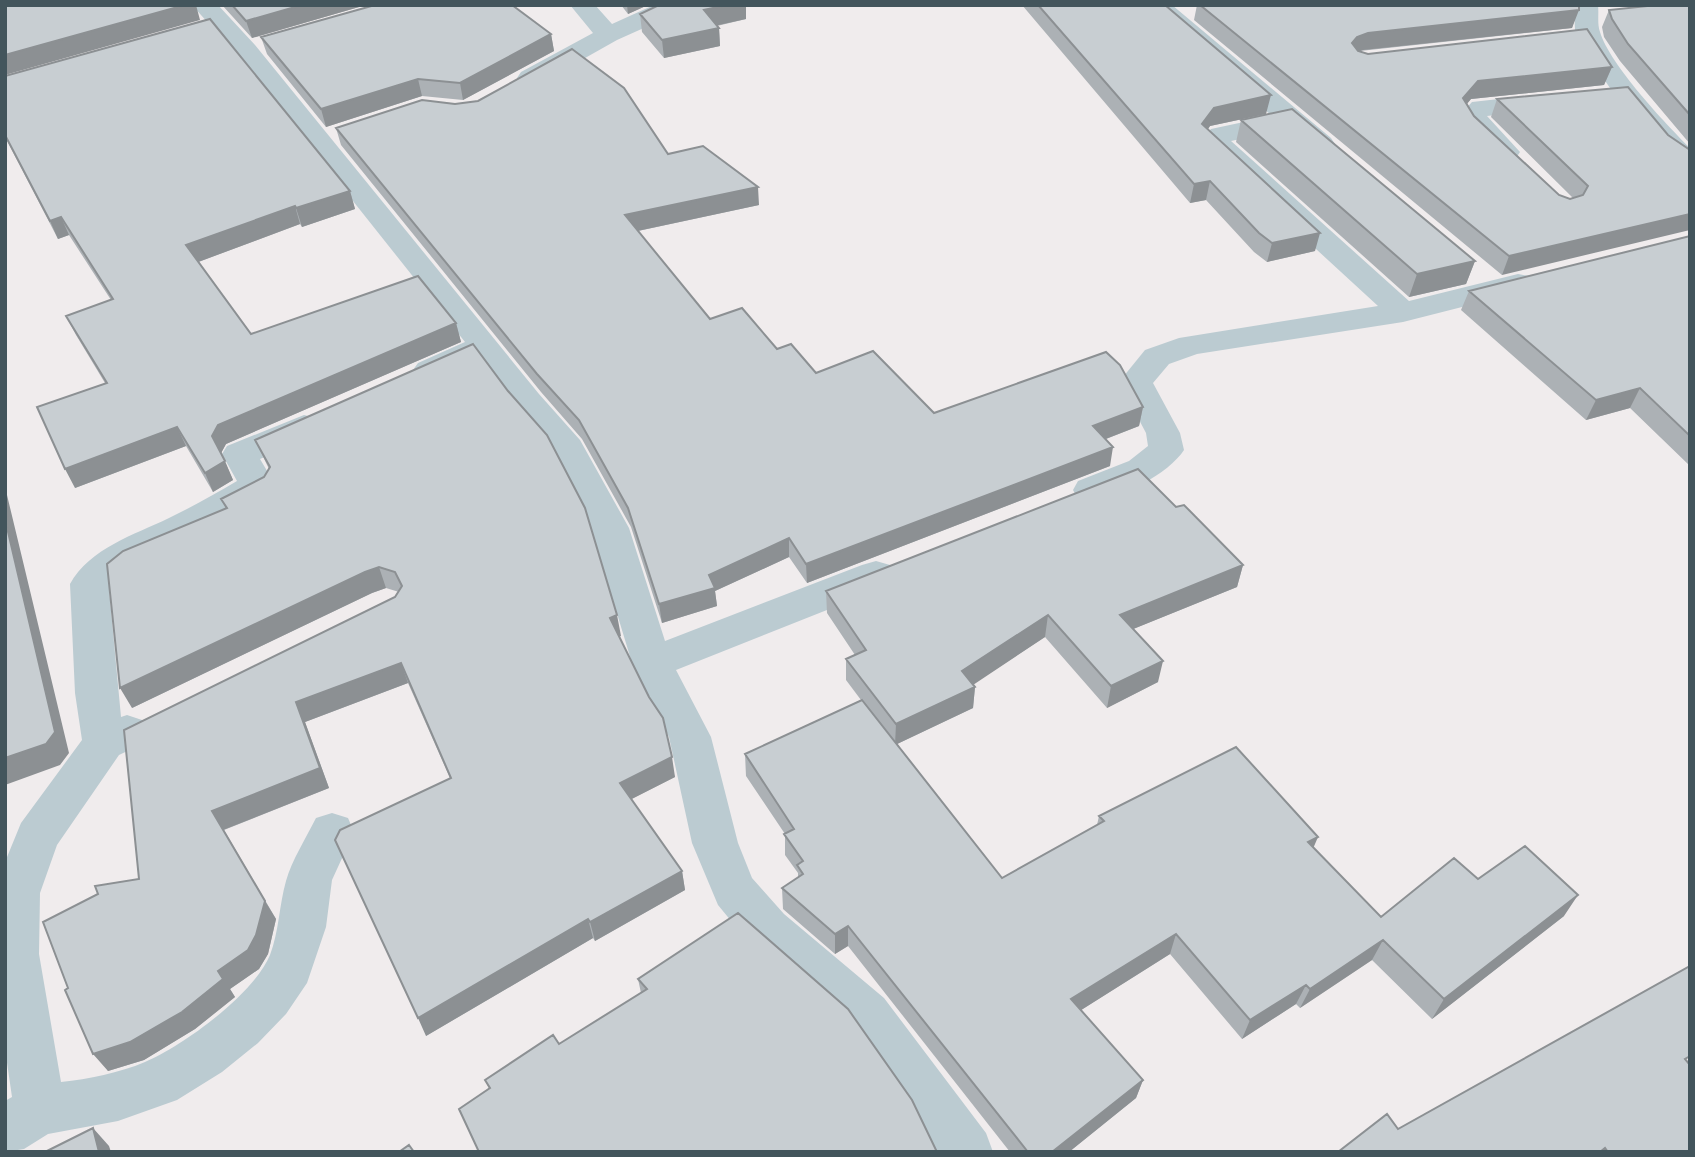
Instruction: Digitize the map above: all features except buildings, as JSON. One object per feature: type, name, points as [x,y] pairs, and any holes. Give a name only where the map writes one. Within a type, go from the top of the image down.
[{"type":"street","points":[[582,5],[608,35]]},
{"type":"street","points":[[505,91],[608,35],[666,9]]},
{"type":"street","points":[[1174,10],[1291,119],[1345,164]]},
{"type":"street","points":[[1562,39],[1586,20],[1611,17]]},
{"type":"street","points":[[207,20],[259,46],[331,137],[527,402],[568,448],[610,528],[652,663],[690,737],[715,843],[734,891],[767,929],[867,1014],[967,1152]]},
{"type":"street","points":[[1586,20],[1630,93],[1686,155]]},
{"type":"street","points":[[1603,96],[1630,93]]},
{"type":"street","points":[[1526,171],[1472,116],[1481,108],[1576,99]]},
{"type":"street","points":[[1291,119],[1221,135],[1214,141],[1403,312]]},
{"type":"street","points":[[1065,500],[1142,470],[1166,450],[1163,433],[1136,382],[1157,357],[1191,345],[1403,312],[1484,280],[1547,276]]},
{"type":"street","points":[[399,384],[485,346]]},
{"type":"street","points":[[104,743],[96,693],[89,584],[133,548],[181,528],[258,486],[240,454],[338,411]]},
{"type":"street","points":[[652,663],[910,561]]},
{"type":"street","points":[[166,713],[104,743],[37,837],[17,893],[15,954],[22,1120],[118,1096],[159,1082],[204,1055],[240,1026],[269,998],[290,967],[302,927],[309,880],[332,832]]}]
